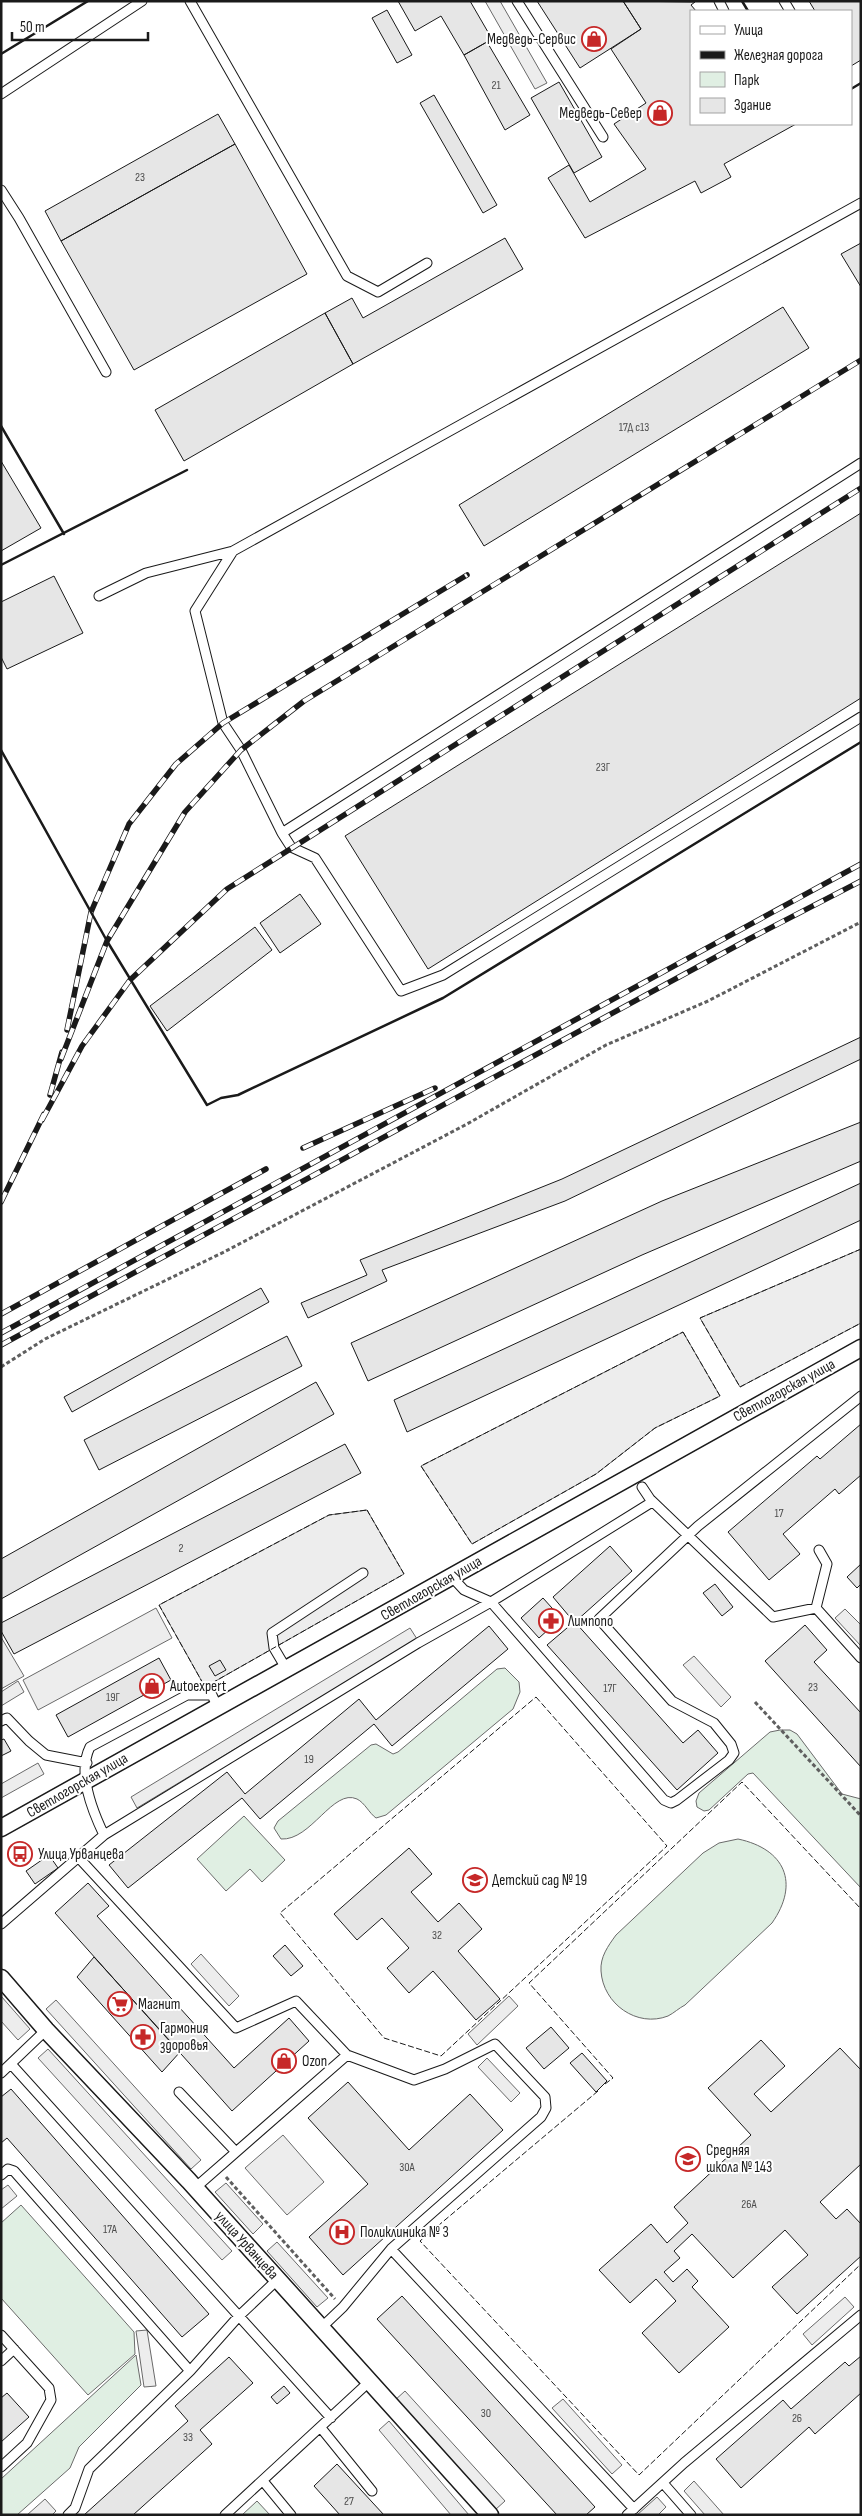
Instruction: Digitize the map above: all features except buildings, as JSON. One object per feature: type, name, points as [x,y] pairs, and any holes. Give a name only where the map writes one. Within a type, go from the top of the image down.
[{"type":"street","name":"Светлогорская улица","points":[[1,1828],[861,1348]]},
{"type":"street","name":"улица Урванцева","points":[[1,1978],[46,2030],[195,2188],[277,2280],[322,2327],[490,2515]]},
{"type":"lane","points":[[1,94],[142,1]]},
{"type":"lane","points":[[190,1],[347,276],[378,292],[427,263]]},
{"type":"lane","points":[[517,1],[604,137]]},
{"type":"lane","points":[[1,190],[19,218],[106,372]]},
{"type":"lane","points":[[99,596],[146,573],[233,551],[861,203]]},
{"type":"lane","points":[[282,832],[861,463]]},
{"type":"lane","points":[[233,551],[195,611],[222,722],[241,750],[291,847],[315,858],[401,991],[443,975],[861,717]]},
{"type":"lane","points":[[451,1576],[464,1590],[491,1602],[664,1800],[671,1802],[677,1800],[729,1760],[734,1753],[732,1744],[714,1723],[672,1701],[599,1619],[686,1536],[861,1396]]},
{"type":"lane","points":[[635,1473],[652,1502],[773,1617],[816,1608]]},
{"type":"lane","points":[[1,1924],[79,1858],[104,1834],[418,1643],[491,1602],[652,1502]]},
{"type":"lane","points":[[816,1608],[827,1564],[819,1550]]},
{"type":"lane","points":[[287,1670],[274,1648],[272,1633],[363,1574]]},
{"type":"lane","points":[[816,1608],[861,1658]]},
{"type":"lane","points":[[104,1834],[94,1813],[86,1780],[86,1756],[90,1747],[187,1695],[212,1695],[217,1706]]},
{"type":"lane","points":[[1,1721],[7,1718],[29,1742],[46,1755],[87,1763]]},
{"type":"lane","points":[[79,1858],[236,2028],[296,2001],[347,2055],[414,2080],[445,2069],[495,2044],[545,2097],[546,2108],[541,2117],[391,2249],[343,2307],[322,2327]]},
{"type":"lane","points":[[1,2073],[46,2030]]},
{"type":"lane","points":[[195,2188],[347,2055]]},
{"type":"lane","points":[[11,2064],[331,2418]]},
{"type":"lane","points":[[179,2092],[236,2152]]},
{"type":"lane","points":[[1,2175],[8,2169],[14,2170],[190,2371]]},
{"type":"lane","points":[[391,2249],[630,2512],[861,2315]]},
{"type":"lane","points":[[68,2515],[75,2508],[89,2469],[190,2371],[238,2317],[277,2280]]},
{"type":"lane","points":[[1,2335],[49,2388],[52,2400],[27,2443],[1,2467]]},
{"type":"lane","points":[[1,2361],[14,2349]]},
{"type":"lane","points":[[225,2515],[370,2382]]},
{"type":"lane","points":[[321,2428],[372,2490]]},
{"type":"lane","points":[[263,2481],[292,2515]]},
{"type":"lane","points":[[663,2483],[691,2515]]},
{"type":"path","points":[[1,1367],[45,1339],[233,1247],[467,1124],[606,1045],[708,1002],[861,922]]},
{"type":"path","points":[[755,1702],[861,1816]]},
{"type":"path","points":[[217,2167],[343,2307]]},
{"type":"green space","points":[[505,1668],[519,1682],[520,1692],[513,1709],[386,1815],[376,1818],[360,1801],[348,1798],[330,1807],[302,1832],[292,1837],[281,1839],[274,1828],[278,1821],[371,1745],[376,1744],[393,1754],[398,1752],[497,1669]]},
{"type":"green space","points":[[790,1730],[797,1734],[842,1794],[861,1799],[861,1888],[753,1773],[748,1774],[709,1810],[704,1811],[697,1807],[696,1801],[699,1793],[770,1732]]},
{"type":"green space","points":[[244,1816],[285,1860],[262,1882],[250,1869],[226,1891],[197,1859]]},
{"type":"green space","points":[[738,1839],[767,1851],[777,1859],[783,1870],[786,1881],[785,1894],[781,1908],[772,1923],[685,2005],[670,2015],[656,2019],[645,2019],[634,2016],[624,2010],[608,1994],[603,1983],[601,1966],[610,1943],[616,1935],[703,1853],[719,1843]]},
{"type":"green space","points":[[21,2205],[134,2332],[135,2354],[88,2395],[1,2298],[1,2223]]},
{"type":"green space","points":[[136,2355],[141,2385],[79,2447],[70,2468],[17,2515],[1,2515],[1,2479]]},
{"type":"green space","points":[[257,2501],[270,2515],[242,2515]]},
{"type":"shaded area","points":[[485,1],[500,1],[547,83],[535,89]]},
{"type":"shaded area","points":[[861,1249],[861,1323],[740,1387],[700,1318]]},
{"type":"shaded area","points":[[683,1332],[720,1396],[655,1428],[596,1474],[472,1544],[421,1466]]},
{"type":"shaded area","points":[[367,1510],[404,1574],[205,1687],[159,1605],[329,1515]]},
{"type":"shaded area","points":[[156,1608],[172,1638],[38,1710],[23,1680]]},
{"type":"shaded area","points":[[845,1609],[861,1625],[861,1646],[835,1618]]},
{"type":"shaded area","points":[[410,1628],[417,1639],[137,1808],[131,1797]]},
{"type":"shaded area","points":[[1,1637],[24,1676],[1,1689]]},
{"type":"shaded area","points":[[694,1656],[731,1697],[721,1707],[683,1665]]},
{"type":"shaded area","points":[[18,1681],[24,1692],[1,1706],[1,1692]]},
{"type":"shaded area","points":[[38,1763],[44,1774],[1,1798],[1,1784]]},
{"type":"shaded area","points":[[201,1954],[239,1996],[229,2006],[191,1964]]},
{"type":"shaded area","points":[[1,1996],[30,2029],[18,2040],[1,2021]]},
{"type":"shaded area","points":[[509,1996],[518,2006],[477,2045],[468,2034]]},
{"type":"shaded area","points":[[56,2000],[201,2160],[191,2169],[46,2009]]},
{"type":"shaded area","points":[[48,2049],[232,2251],[222,2260],[38,2058]]},
{"type":"shaded area","points":[[487,2058],[520,2093],[511,2102],[478,2067]]},
{"type":"shaded area","points":[[283,2135],[324,2182],[287,2215],[245,2168]]},
{"type":"shaded area","points":[[226,2183],[263,2224],[253,2234],[215,2192]]},
{"type":"shaded area","points":[[8,2185],[17,2196],[1,2209],[1,2190]]},
{"type":"shaded area","points":[[277,2242],[328,2298],[317,2307],[267,2251]]},
{"type":"shaded area","points":[[845,2297],[854,2307],[812,2345],[803,2334]]},
{"type":"shaded area","points":[[147,2330],[156,2386],[144,2387],[136,2331]]},
{"type":"shaded area","points":[[405,2391],[505,2501],[495,2510],[394,2401]]},
{"type":"shaded area","points":[[563,2399],[622,2465],[612,2474],[552,2408]]},
{"type":"shaded area","points":[[389,2421],[469,2515],[451,2515],[379,2430]]},
{"type":"shaded area","points":[[694,2481],[724,2515],[705,2515],[684,2491]]},
{"type":"shaded area","points":[[657,2497],[666,2507],[658,2515],[637,2515]]},
{"type":"shaded area","points":[[45,2499],[56,2511],[52,2515],[27,2515]]},
{"type":"railway","points":[[61,1059],[107,941],[185,812],[241,750],[304,701],[861,360]]},
{"type":"railway","points":[[42,1120],[82,1046],[130,980],[227,889],[861,488]]},
{"type":"railway","points":[[67,1030],[91,912],[129,824],[176,764],[223,723],[467,575]]},
{"type":"railway","points":[[1,1333],[861,864]]},
{"type":"railway","points":[[1,1345],[749,939],[861,881]]},
{"type":"railway","points":[[50,1095],[62,1052]]},
{"type":"railway","points":[[303,1148],[435,1088]]},
{"type":"railway","points":[[1,1202],[44,1114]]},
{"type":"railway","points":[[1,1314],[266,1169]]},
{"type":"fence","points":[[861,1249],[700,1318],[740,1387],[861,1323]]},
{"type":"fence","points":[[683,1332],[720,1396],[655,1428],[596,1474],[472,1544],[421,1466],[683,1332]]},
{"type":"fence","points":[[367,1510],[404,1574],[205,1687],[159,1605],[329,1515],[367,1510]]},
{"type":"fence","points":[[536,1697],[667,1846],[441,2056],[384,2038],[280,1913],[536,1697]]},
{"type":"fence","points":[[605,2084],[613,2078],[529,1983],[742,1782],[861,1909]]},
{"type":"fence","points":[[598,2091],[420,2241],[639,2475],[861,2264]]},
{"type":"wall","points":[[1,54],[88,1]]},
{"type":"wall","points":[[742,1],[747,10]]},
{"type":"wall","points":[[852,88],[861,83]]},
{"type":"wall","points":[[1,426],[64,534]]},
{"type":"wall","points":[[1,565],[187,470]]},
{"type":"wall","points":[[1,750],[107,941],[207,1105],[221,1098],[238,1095],[443,998],[861,742]]},
{"type":"place","name":"Медведь-Сервис","points":[[594,39]]},
{"type":"place","name":"Медведь-Север","points":[[660,113]]},
{"type":"place","name":"Лимпопо","points":[[551,1621]]},
{"type":"place","name":"Autoexpert","points":[[152,1686]]},
{"type":"place","name":"Улица Урванцева","points":[[20,1854]]},
{"type":"place","name":"Детский сад № 19","points":[[475,1880]]},
{"type":"place","name":"Магнит","points":[[120,2004]]},
{"type":"place","name":"Гармония здоровья","points":[[143,2037]]},
{"type":"place","name":"Ozon","points":[[284,2061]]},
{"type":"place","name":"Средняя школа № 143","points":[[688,2159]]},
{"type":"place","name":"Поликлиника № 3","points":[[342,2232]]}]
